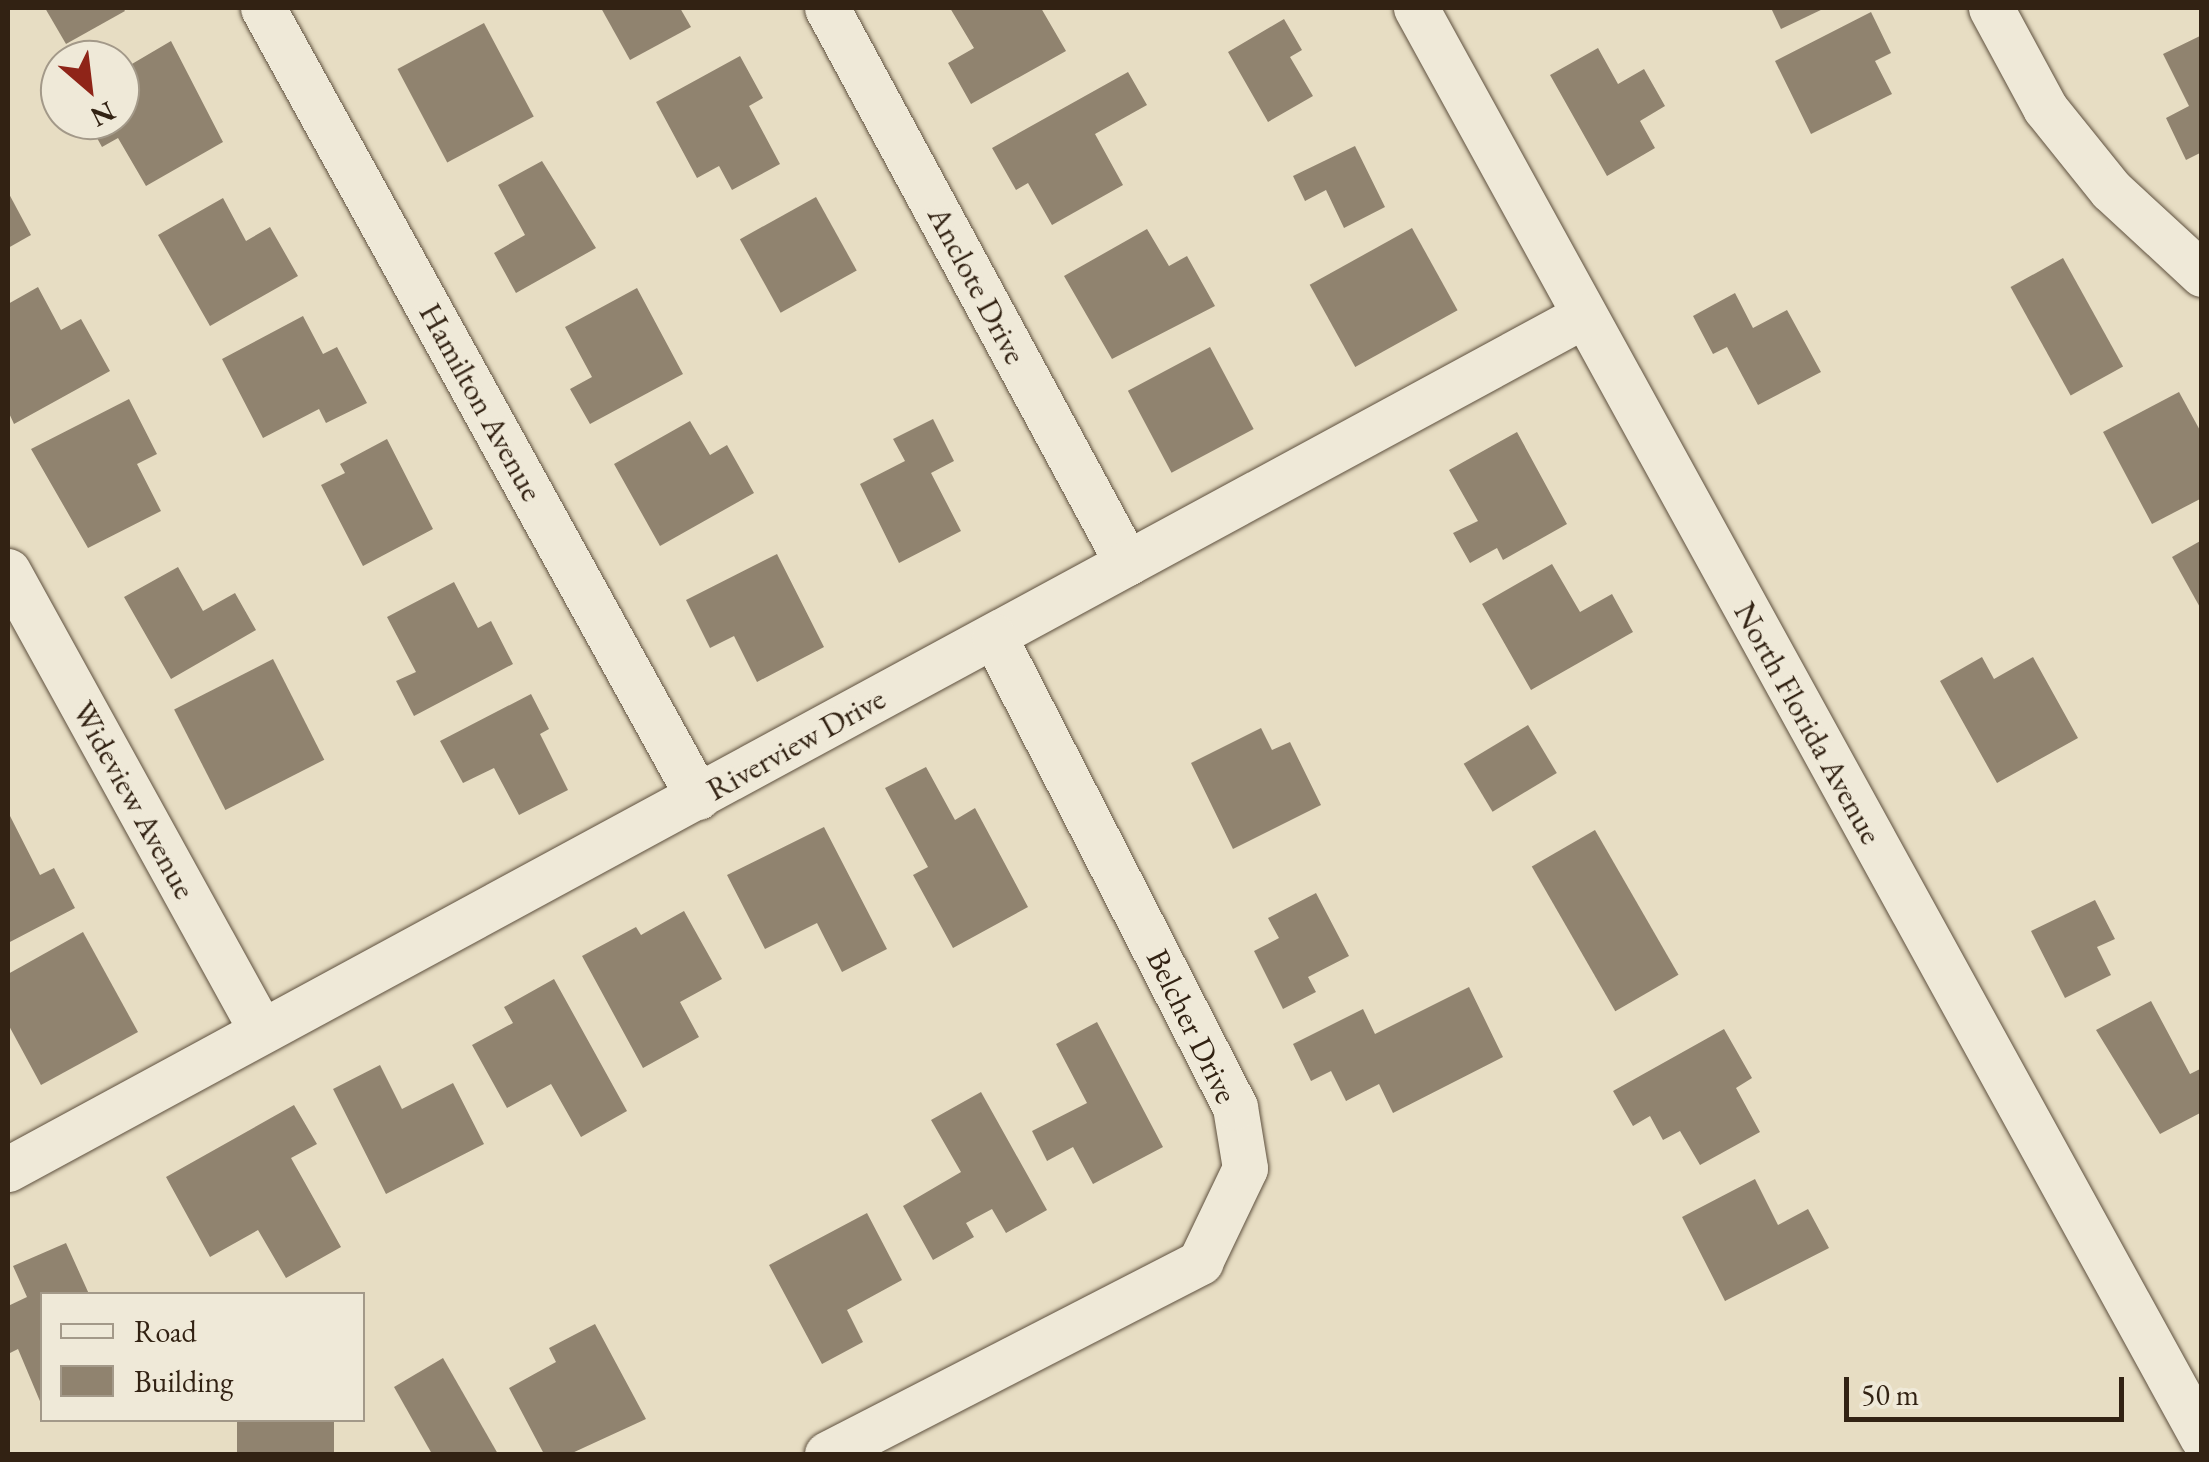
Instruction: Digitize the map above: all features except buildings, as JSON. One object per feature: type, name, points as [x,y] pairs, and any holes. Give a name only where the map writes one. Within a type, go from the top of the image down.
[{"type":"street","name":"Hamilton Avenue","points":[[263,8],[698,798]]},
{"type":"street","name":"Anclote Drive","points":[[826,8],[1128,564]]},
{"type":"street","name":"North Florida Avenue","points":[[1416,8],[2202,1437]]},
{"type":"street","points":[[1991,8],[2045,108],[2112,190],[2202,274]]},
{"type":"street","name":"Riverview Drive","points":[[8,1168],[1583,316]]},
{"type":"street","name":"Wideview Avenue","points":[[8,571],[261,1030]]},
{"type":"street","name":"Belcher Drive","points":[[827,1454],[1200,1262],[1245,1168],[1235,1108],[994,636]]}]
